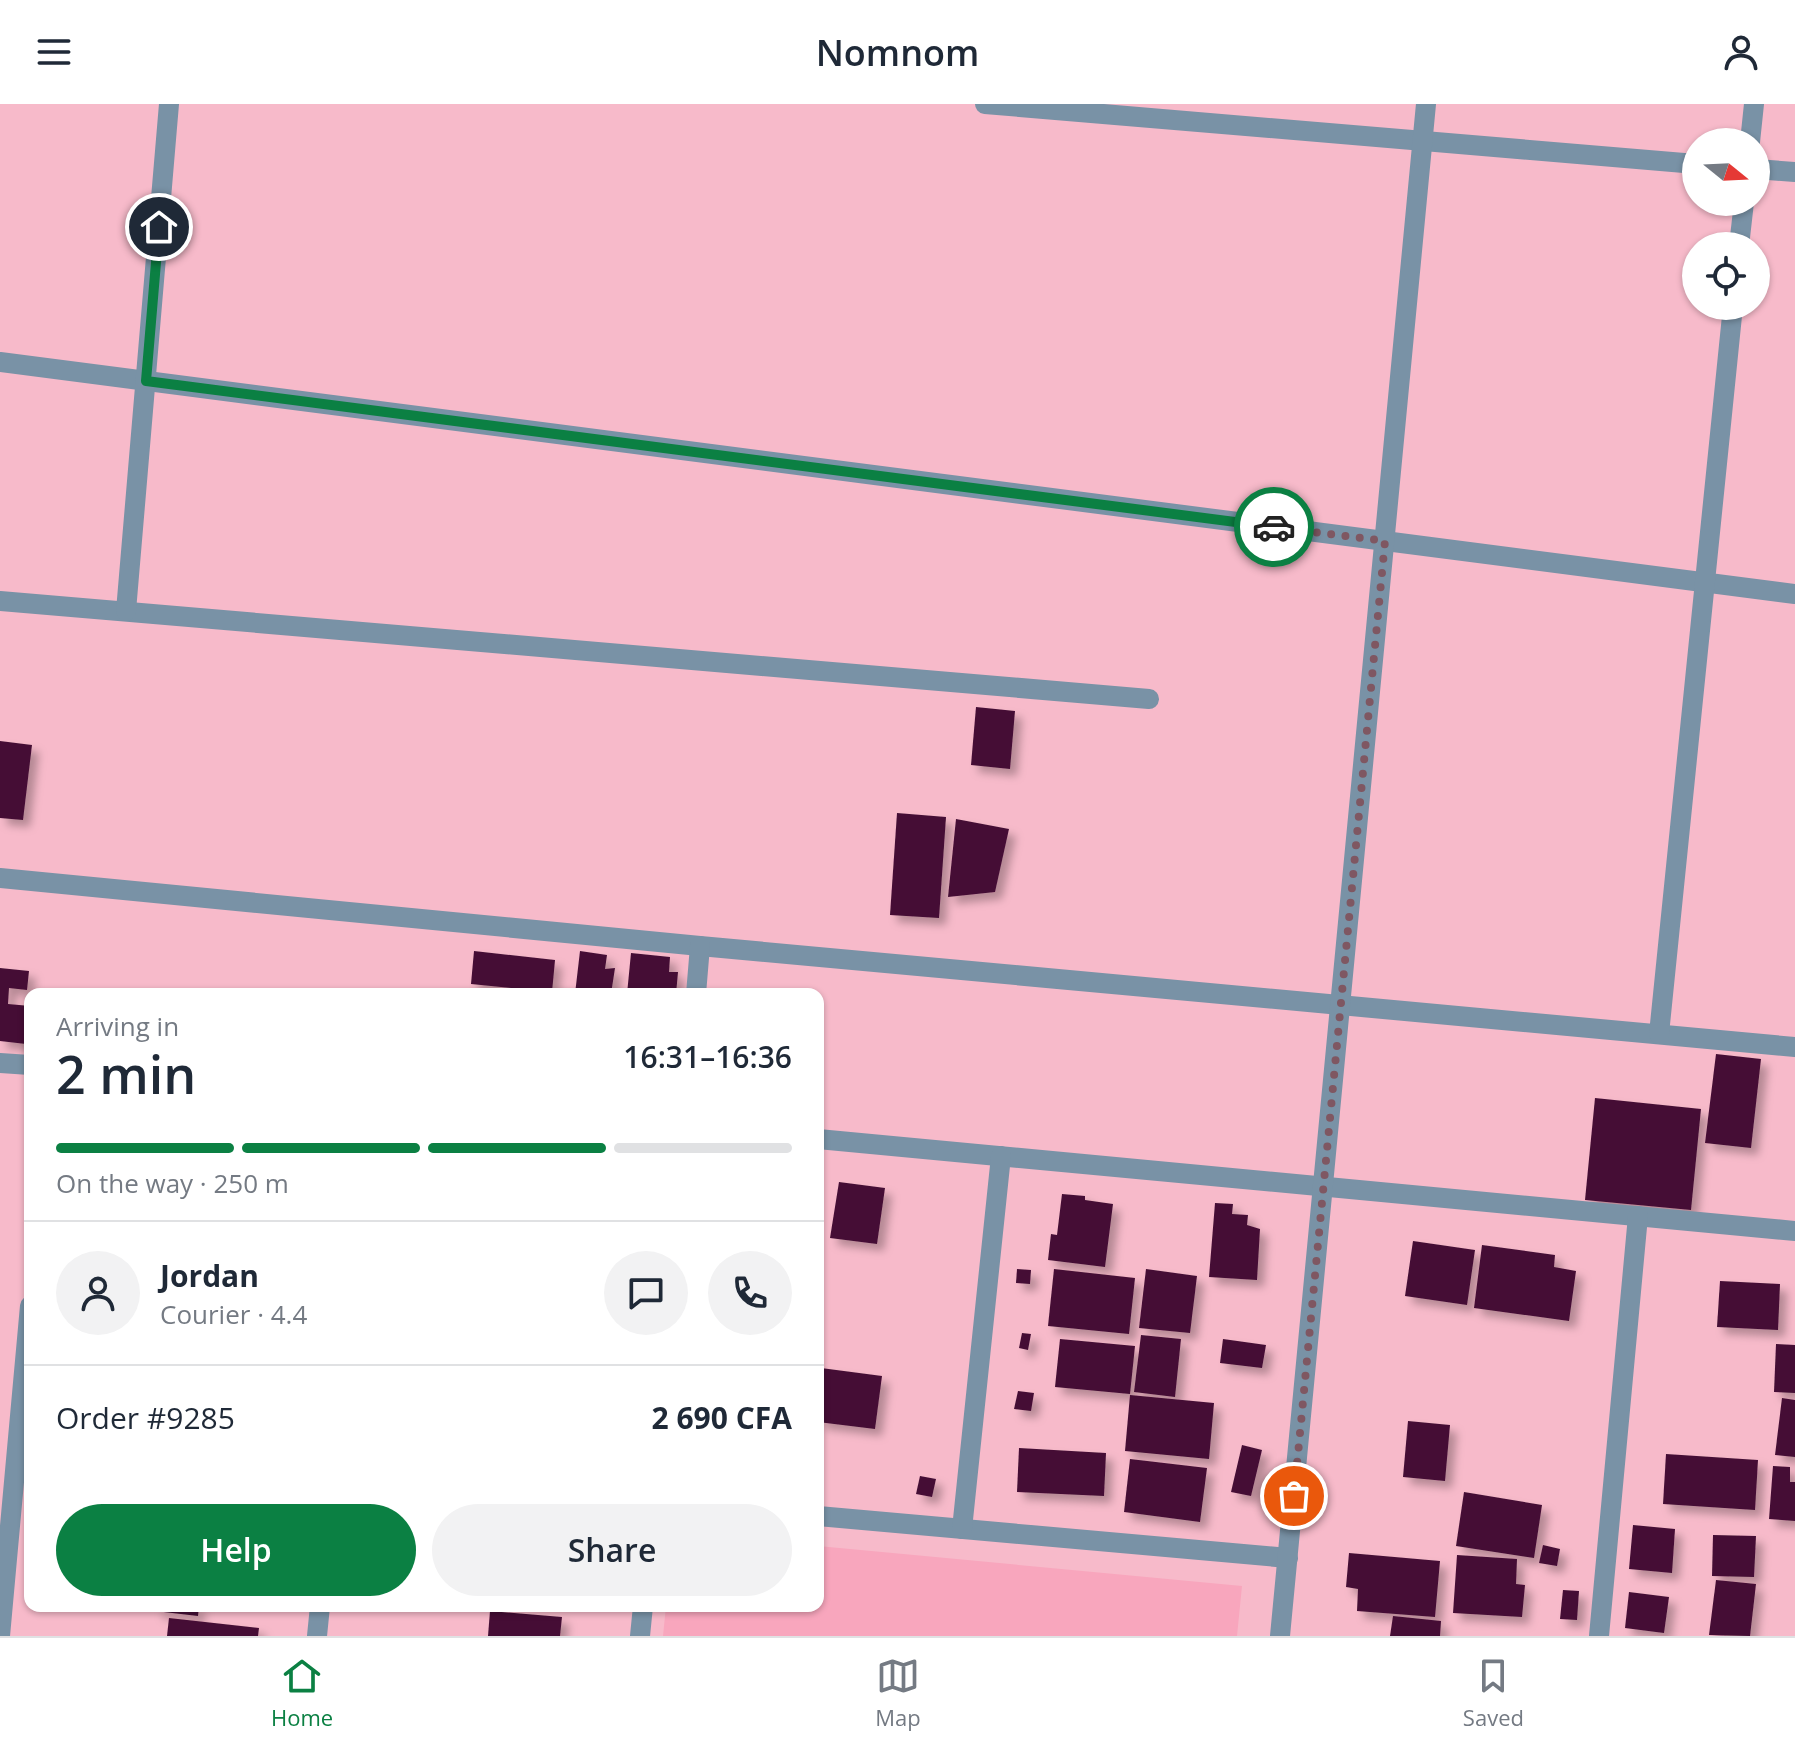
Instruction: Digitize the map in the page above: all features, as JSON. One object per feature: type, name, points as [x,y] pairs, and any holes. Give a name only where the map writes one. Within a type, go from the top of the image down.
[{"type":"street","points":[[126,611],[169,104]]},
{"type":"street","points":[[985,104],[1682,163]]},
{"type":"street","points":[[1280,1636],[1426,104]]},
{"type":"street","points":[[1751,128],[1754,104]]},
{"type":"street","points":[[1770,170],[1795,172]]},
{"type":"street","points":[[1659,1034],[1732,320]]},
{"type":"street","points":[[0,362],[1795,594]]},
{"type":"street","points":[[0,601],[1149,699]]},
{"type":"street","points":[[0,878],[1795,1047]]},
{"type":"street","points":[[696,988],[700,946]]},
{"type":"street","points":[[0,1063],[24,1065]]},
{"type":"street","points":[[824,1140],[1795,1231]]},
{"type":"street","points":[[962,1529],[1001,1156]]},
{"type":"street","points":[[1599,1636],[1638,1216]]},
{"type":"street","points":[[0,1636],[24,1372]]},
{"type":"street","points":[[824,1517],[1288,1558]]},
{"type":"street","points":[[317,1636],[319,1612]]},
{"type":"street","points":[[640,1636],[642,1612]]},
{"type":"shaded area","points":[[824,1547],[1242,1586],[1237,1636],[663,1636],[665,1612],[824,1612]]},
{"type":"building","points":[[976,707],[1015,711],[1010,769],[971,765]]},
{"type":"building","points":[[0,741],[32,745],[23,820],[0,818]]},
{"type":"building","points":[[897,813],[946,817],[939,918],[890,915]]},
{"type":"building","points":[[956,819],[1009,829],[995,892],[948,897]]},
{"type":"building","points":[[474,951],[555,960],[552,988],[471,984]]},
{"type":"building","points":[[580,951],[607,955],[605,969],[615,968],[612,988],[576,988]]},
{"type":"building","points":[[631,953],[670,957],[669,972],[678,972],[677,988],[628,988]]},
{"type":"building","points":[[0,968],[29,971],[27,988],[9,988],[8,1004],[24,1005],[24,1044],[0,1041]]},
{"type":"building","points":[[1716,1054],[1761,1059],[1751,1148],[1705,1143]]},
{"type":"building","points":[[1595,1098],[1701,1109],[1691,1210],[1585,1200]]},
{"type":"building","points":[[839,1182],[885,1188],[877,1244],[830,1238]]},
{"type":"building","points":[[1062,1194],[1085,1196],[1085,1200],[1113,1204],[1105,1267],[1048,1260],[1051,1234],[1057,1235]]},
{"type":"building","points":[[1215,1203],[1233,1204],[1232,1214],[1248,1215],[1247,1225],[1260,1229],[1257,1280],[1209,1277]]},
{"type":"building","points":[[1413,1241],[1475,1250],[1467,1305],[1405,1296]]},
{"type":"building","points":[[1482,1245],[1555,1255],[1554,1267],[1576,1271],[1569,1321],[1474,1308]]},
{"type":"building","points":[[1017,1269],[1031,1270],[1030,1284],[1016,1283]]},
{"type":"building","points":[[1054,1269],[1135,1278],[1129,1334],[1048,1326]]},
{"type":"building","points":[[1146,1269],[1197,1276],[1190,1333],[1139,1328]]},
{"type":"building","points":[[1720,1281],[1780,1284],[1778,1330],[1717,1327]]},
{"type":"building","points":[[1022,1333],[1031,1334],[1028,1350],[1019,1348]]},
{"type":"building","points":[[1141,1335],[1181,1339],[1175,1397],[1134,1392]]},
{"type":"building","points":[[1060,1339],[1135,1346],[1130,1394],[1055,1387]]},
{"type":"building","points":[[1223,1339],[1266,1345],[1262,1368],[1220,1363]]},
{"type":"building","points":[[1776,1344],[1795,1345],[1795,1393],[1774,1392]]},
{"type":"building","points":[[824,1368],[882,1376],[875,1429],[824,1423]]},
{"type":"building","points":[[1018,1391],[1034,1393],[1031,1411],[1014,1409]]},
{"type":"building","points":[[1130,1395],[1214,1403],[1209,1459],[1125,1451]]},
{"type":"building","points":[[1782,1398],[1795,1400],[1795,1457],[1775,1455]]},
{"type":"building","points":[[1408,1421],[1450,1425],[1445,1481],[1403,1477]]},
{"type":"building","points":[[1242,1445],[1262,1450],[1251,1496],[1231,1492]]},
{"type":"building","points":[[1019,1448],[1106,1453],[1104,1496],[1017,1492]]},
{"type":"building","points":[[1666,1454],[1758,1460],[1755,1510],[1663,1504]]},
{"type":"building","points":[[1130,1459],[1207,1468],[1200,1522],[1124,1512]]},
{"type":"building","points":[[1773,1466],[1790,1467],[1790,1482],[1795,1482],[1795,1521],[1769,1519]]},
{"type":"building","points":[[920,1476],[936,1479],[932,1497],[916,1494]]},
{"type":"building","points":[[1464,1492],[1542,1505],[1534,1558],[1456,1546]]},
{"type":"building","points":[[1633,1525],[1675,1529],[1672,1573],[1629,1569]]},
{"type":"building","points":[[1713,1535],[1756,1536],[1754,1577],[1712,1576]]},
{"type":"building","points":[[1543,1545],[1560,1549],[1557,1566],[1539,1563]]},
{"type":"building","points":[[1349,1553],[1440,1561],[1435,1617],[1357,1611],[1358,1589],[1346,1587]]},
{"type":"building","points":[[1457,1555],[1517,1559],[1516,1584],[1525,1585],[1522,1617],[1453,1613]]},
{"type":"building","points":[[1716,1580],[1756,1584],[1750,1636],[1709,1635]]},
{"type":"building","points":[[1563,1590],[1579,1591],[1577,1620],[1560,1619]]},
{"type":"building","points":[[1629,1592],[1669,1597],[1664,1633],[1625,1628]]},
{"type":"building","points":[[164,1612],[198,1612],[198,1616]]},
{"type":"building","points":[[490,1612],[562,1617],[560,1636],[488,1636]]},
{"type":"building","points":[[1393,1616],[1441,1621],[1440,1636],[1390,1636]]},
{"type":"building","points":[[169,1618],[259,1628],[258,1636],[167,1636]]},
{"type":"way so far","points":[[1274,527],[1385,541],[1294,1496]]},
{"type":"route","points":[[159,227],[146,381],[1274,527]]}]
